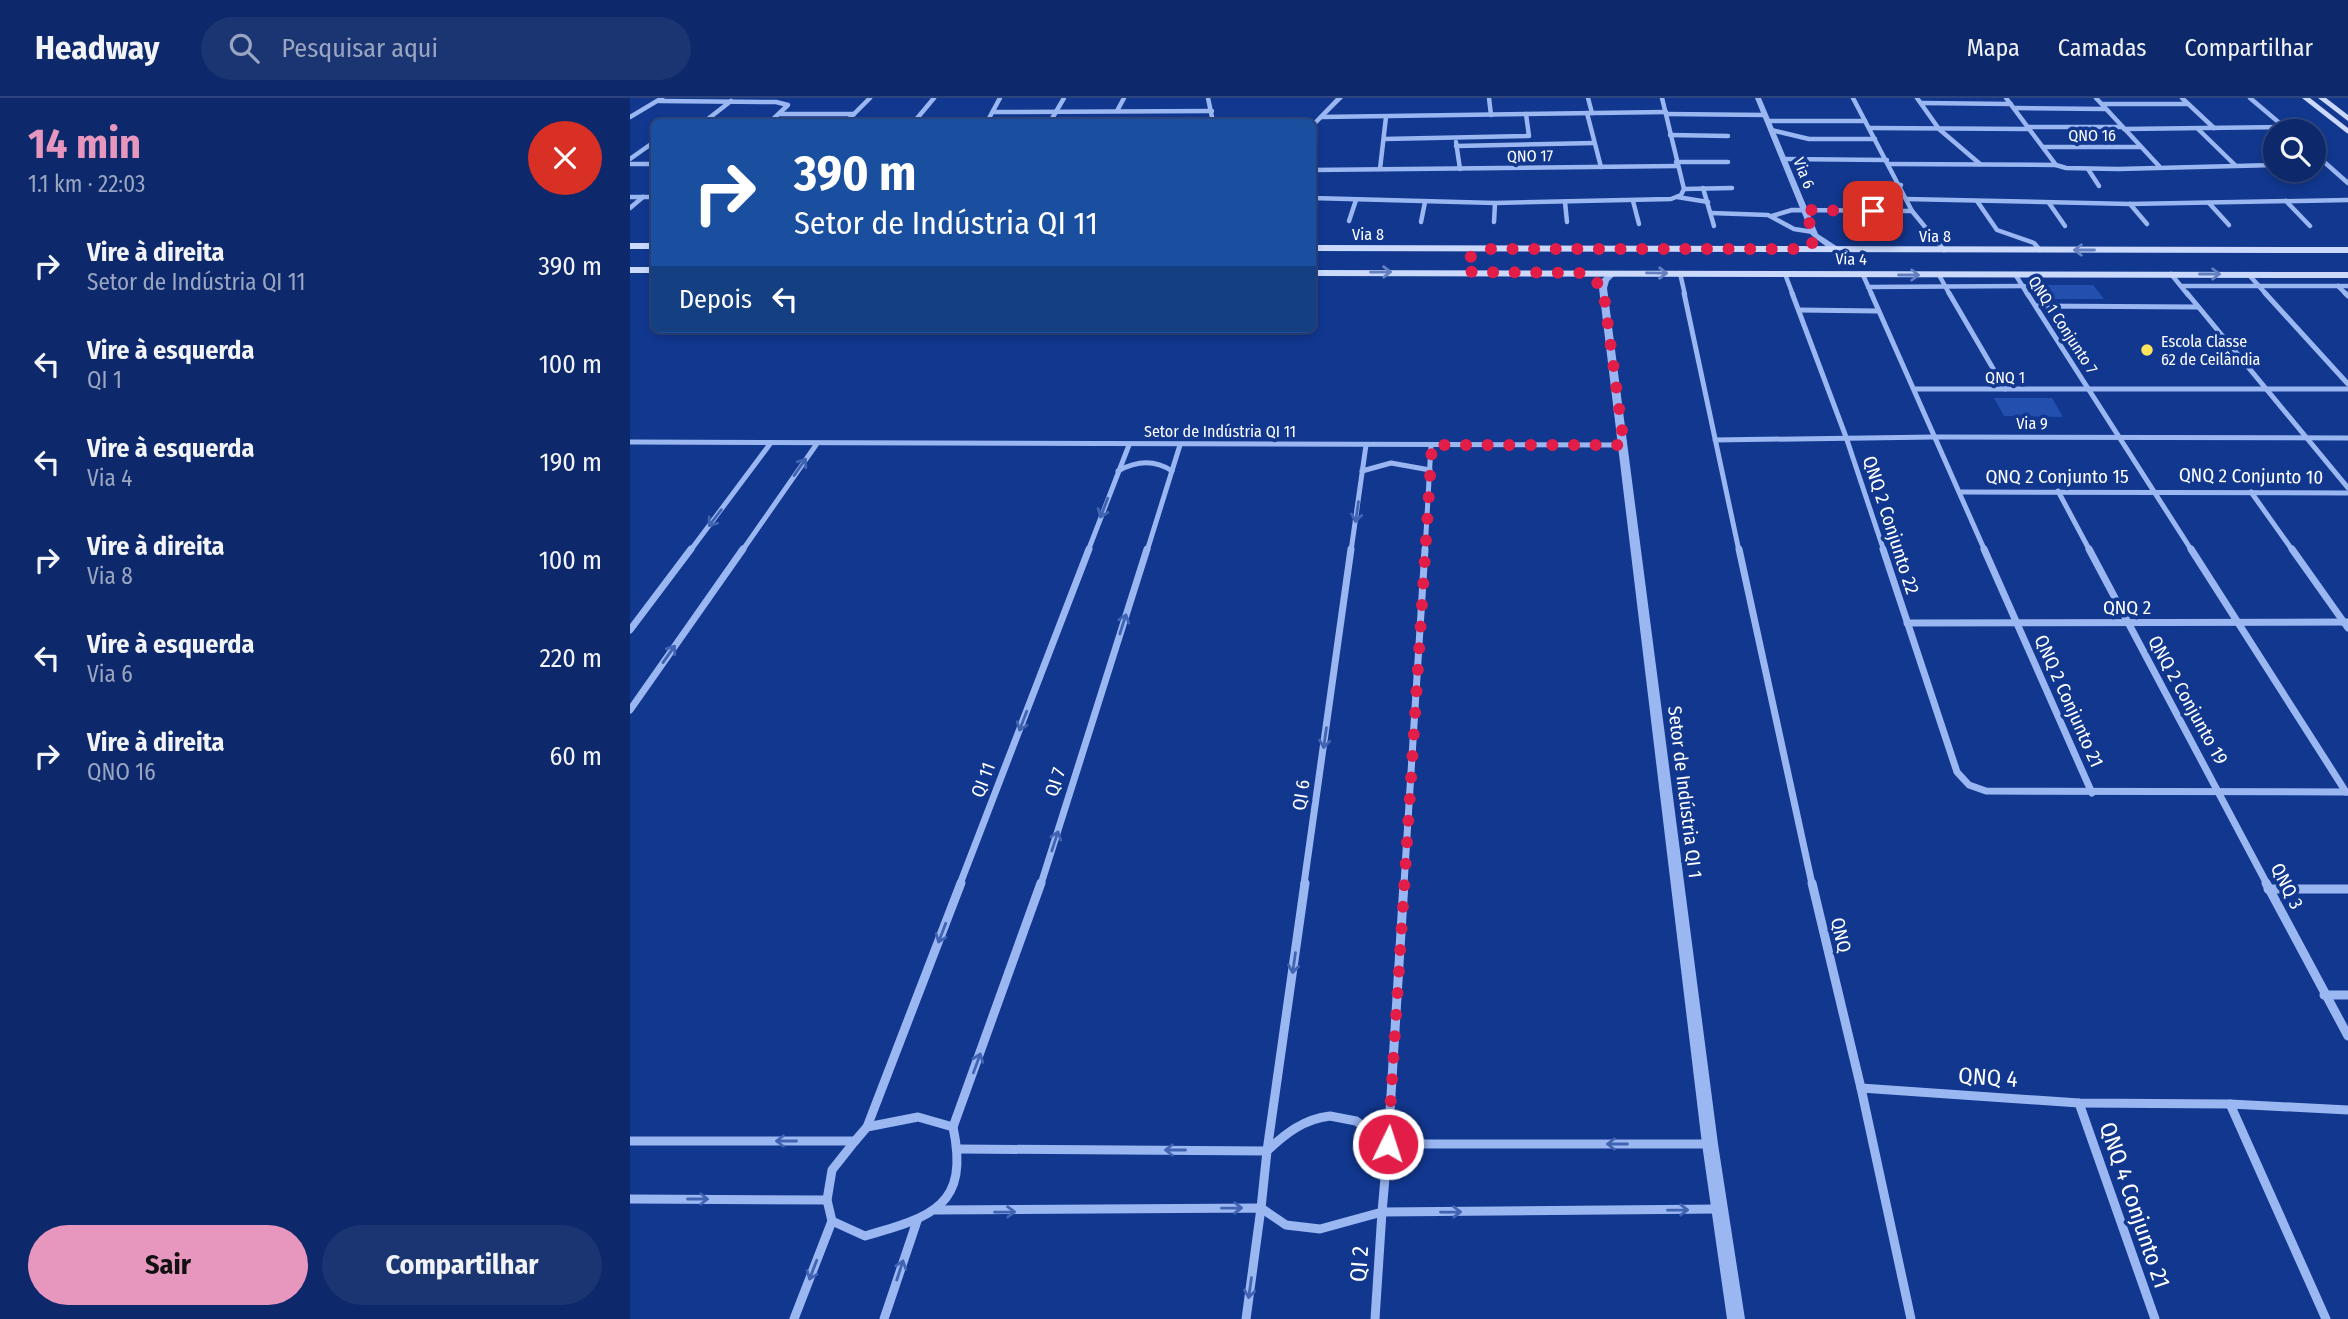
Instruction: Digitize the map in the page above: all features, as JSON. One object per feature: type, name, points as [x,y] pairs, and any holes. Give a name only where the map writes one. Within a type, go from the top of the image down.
[{"type":"main road","points":[[2306,98],[2348,132]]},
{"type":"main road","points":[[2322,98],[2348,119]]},
{"type":"main road","points":[[630,246],[651,246]]},
{"type":"main road","name":"Via 8","points":[[1316,248],[2348,250]]},
{"type":"main road","points":[[1420,272],[1444,261],[1444,255],[1433,248]]},
{"type":"main road","points":[[1472,272],[1464,261],[1490,249]]},
{"type":"main road","points":[[2120,250],[2132,266]]},
{"type":"main road","points":[[2152,250],[2157,264],[2171,274]]},
{"type":"main road","name":"Via 4","points":[[1316,273],[1940,275],[2015,274],[2132,266],[2171,274],[2348,275]]},
{"type":"main road","points":[[630,270],[651,270]]},
{"type":"street","points":[[849,119],[870,98]]},
{"type":"street","points":[[916,119],[934,98]]},
{"type":"street","points":[[990,119],[1000,98]]},
{"type":"street","points":[[1052,119],[1064,98]]},
{"type":"street","points":[[1117,111],[1124,98]]},
{"type":"street","points":[[1208,98],[1213,119]]},
{"type":"street","points":[[1316,123],[1340,98]]},
{"type":"street","points":[[1489,98],[1491,115]]},
{"type":"street","points":[[1588,98],[1594,143],[1601,167]]},
{"type":"street","points":[[1662,98],[1684,189]]},
{"type":"street","name":"Via 6","points":[[1758,98],[1814,234]]},
{"type":"street","points":[[1853,98],[1912,211],[1944,250]]},
{"type":"street","points":[[1917,98],[1940,129],[1980,164]]},
{"type":"street","points":[[1945,98],[1949,104]]},
{"type":"street","name":"QNO 16","points":[[2006,98],[2056,165]]},
{"type":"street","name":"QNO 16","points":[[2096,98],[2159,166]]},
{"type":"street","points":[[2182,98],[2214,128]]},
{"type":"street","points":[[2250,98],[2275,119]]},
{"type":"street","points":[[630,117],[661,100],[785,103],[788,107],[774,119]]},
{"type":"street","points":[[708,119],[732,100]]},
{"type":"street","name":"QNO 16","points":[[1921,103],[2012,106],[2188,104]]},
{"type":"street","points":[[994,112],[1212,111]]},
{"type":"street","points":[[1321,117],[1666,113],[1866,121]]},
{"type":"street","points":[[780,114],[854,114]]},
{"type":"street","name":"QNO 17","points":[[1526,114],[1532,144]]},
{"type":"street","points":[[1380,169],[1386,117]]},
{"type":"street","name":"QNO 16","points":[[1870,128],[2263,127]]},
{"type":"street","points":[[2198,129],[2235,165]]},
{"type":"street","points":[[1772,130],[1809,139],[1875,139]]},
{"type":"street","points":[[1670,135],[1728,136]]},
{"type":"street","name":"QNO 17","points":[[1384,139],[1529,136]]},
{"type":"street","points":[[1455,138],[1460,169]]},
{"type":"street","name":"QNO 17","points":[[1456,146],[1594,143]]},
{"type":"street","points":[[630,162],[651,144]]},
{"type":"street","name":"QNO 16","points":[[2043,147],[2141,147]]},
{"type":"street","name":"QNO 16","points":[[1783,159],[2056,165],[2088,169],[2263,165]]},
{"type":"street","points":[[630,162],[651,164]]},
{"type":"street","name":"QNO 17","points":[[1316,170],[1601,167],[1728,162]]},
{"type":"street","points":[[2327,165],[2348,183]]},
{"type":"street","name":"QNO 16","points":[[2088,169],[2099,187]]},
{"type":"street","points":[[1854,185],[1900,185]]},
{"type":"street","points":[[1703,188],[1714,226]]},
{"type":"street","points":[[1676,197],[1684,189],[1732,188]]},
{"type":"street","points":[[630,197],[651,197]]},
{"type":"street","points":[[630,208],[644,197]]},
{"type":"street","points":[[1316,198],[1495,203],[1633,201],[1676,197],[1708,202]]},
{"type":"street","points":[[1906,199],[2130,204],[2348,200]]},
{"type":"street","points":[[1349,221],[1356,200]]},
{"type":"street","points":[[1633,201],[1639,224]]},
{"type":"street","points":[[1977,201],[1997,230],[2035,243],[2040,250]]},
{"type":"street","points":[[2286,201],[2310,226]]},
{"type":"street","points":[[1421,222],[1425,202]]},
{"type":"street","points":[[1565,202],[1567,222]]},
{"type":"street","points":[[1494,222],[1495,203]]},
{"type":"street","points":[[2049,203],[2065,226]]},
{"type":"street","points":[[2209,203],[2229,225]]},
{"type":"street","points":[[2130,204],[2147,224]]},
{"type":"street","points":[[1711,212],[1772,216],[1804,210],[1912,211]]},
{"type":"street","points":[[1772,216],[1794,229],[1814,234],[1835,249]]},
{"type":"street","points":[[1805,249],[1811,246],[1814,234]]},
{"type":"street","points":[[1586,273],[1603,288],[1605,280],[1613,273]]},
{"type":"street","points":[[1680,273],[1715,440]]},
{"type":"street","points":[[1785,274],[1800,310],[1877,311]]},
{"type":"street","name":"QNQ 1 Conjunto 7","points":[[2015,274],[2090,389]]},
{"type":"street","points":[[2171,274],[2348,491]]},
{"type":"street","points":[[1863,275],[1961,492]]},
{"type":"street","points":[[1940,275],[2005,390]]},
{"type":"street","points":[[2249,275],[2348,387]]},
{"type":"street","points":[[1868,287],[2024,286]]},
{"type":"street","points":[[2182,286],[2348,286]]},
{"type":"street","points":[[2338,286],[2348,296]]},
{"type":"street","name":"Setor de Indústria QI 1","points":[[1603,288],[1710,1144],[1736,1319]]},
{"type":"street","points":[[2037,306],[2198,307]]},
{"type":"street","name":"QNQ 2 Conjunto 22","points":[[1800,310],[1964,783],[1986,791],[2092,793]]},
{"type":"street","name":"QNQ 1","points":[[1915,389],[2348,387]]},
{"type":"street","points":[[2090,389],[2347,792]]},
{"type":"street","name":"Via 9","points":[[1715,440],[1934,436],[2348,438]]},
{"type":"street","name":"QNQ","points":[[1715,440],[1790,790],[1861,1088]]},
{"type":"street","name":"Setor de Indústria QI 11","points":[[630,442],[1624,445]]},
{"type":"street","points":[[630,630],[770,444]]},
{"type":"street","points":[[630,710],[816,444]]},
{"type":"street","name":"QI 11","points":[[867,1127],[1129,444]]},
{"type":"street","name":"QI 7","points":[[953,1127],[1034,906],[1180,445]]},
{"type":"street","name":"QI 6","points":[[1267,1151],[1366,445]]},
{"type":"street","points":[[1382,1212],[1432,445]]},
{"type":"street","points":[[1118,471],[1143,462],[1165,465],[1172,471]]},
{"type":"street","points":[[1363,471],[1391,463],[1430,470]]},
{"type":"street","name":"QNQ 2 Conjunto 19","points":[[2058,491],[2220,793]]},
{"type":"street","name":"QNQ 2 Conjunto 15","points":[[1961,492],[2154,491]]},
{"type":"street","name":"QNQ 2 Conjunto 10","points":[[2154,491],[2348,491]]},
{"type":"street","name":"QNQ 2 Conjunto 21","points":[[1961,492],[2092,793]]},
{"type":"street","points":[[2251,492],[2347,624]]},
{"type":"street","name":"QNQ 2","points":[[1906,622],[2347,624]]},
{"type":"street","points":[[2092,793],[2347,792]]},
{"type":"street","name":"QNQ 3","points":[[2220,793],[2324,995],[2348,1036]]},
{"type":"street","points":[[2269,889],[2348,889]]},
{"type":"street","points":[[2324,995],[2348,995]]},
{"type":"street","points":[[1861,1088],[1910,1319]]},
{"type":"street","name":"QNQ 4","points":[[1861,1088],[2079,1103],[2230,1104],[2348,1110]]},
{"type":"street","name":"QNQ 4 Conjunto 21","points":[[2079,1103],[2155,1319]]},
{"type":"street","points":[[2230,1104],[2326,1319]]},
{"type":"street","points":[[1246,1319],[1267,1151],[1292,1128],[1322,1116],[1356,1121],[1388,1144],[1710,1144]]},
{"type":"street","points":[[794,1319],[832,1221],[827,1200],[832,1170],[855,1141],[867,1127],[918,1117],[953,1127],[960,1149],[958,1181],[936,1210],[916,1221],[865,1236],[832,1221]]},
{"type":"street","points":[[630,1141],[855,1141]]},
{"type":"street","points":[[960,1149],[1267,1151]]},
{"type":"street","points":[[630,1199],[827,1200]]},
{"type":"street","points":[[936,1210],[1261,1208],[1286,1225],[1320,1229],[1382,1212],[1720,1209]]},
{"type":"street","name":"QI 2","points":[[1375,1319],[1382,1212]]},
{"type":"street","points":[[884,1319],[916,1221]]},
{"type":"shaded area","points":[[2034,285],[2093,285],[2104,299],[2042,299]]},
{"type":"shaded area","points":[[1994,398],[2052,398],[2063,417],[2004,416]]},
{"type":"place","name":"Escola Classe 62 de Ceilândia","points":[[2147,350]]},
{"type":"route","points":[[1388,1144],[1432,445],[1624,445],[1603,288],[1596,279],[1586,273],[1472,272],[1466,267],[1465,259],[1490,249],[1805,249],[1811,246],[1815,236],[1804,210],[1873,211]]}]
